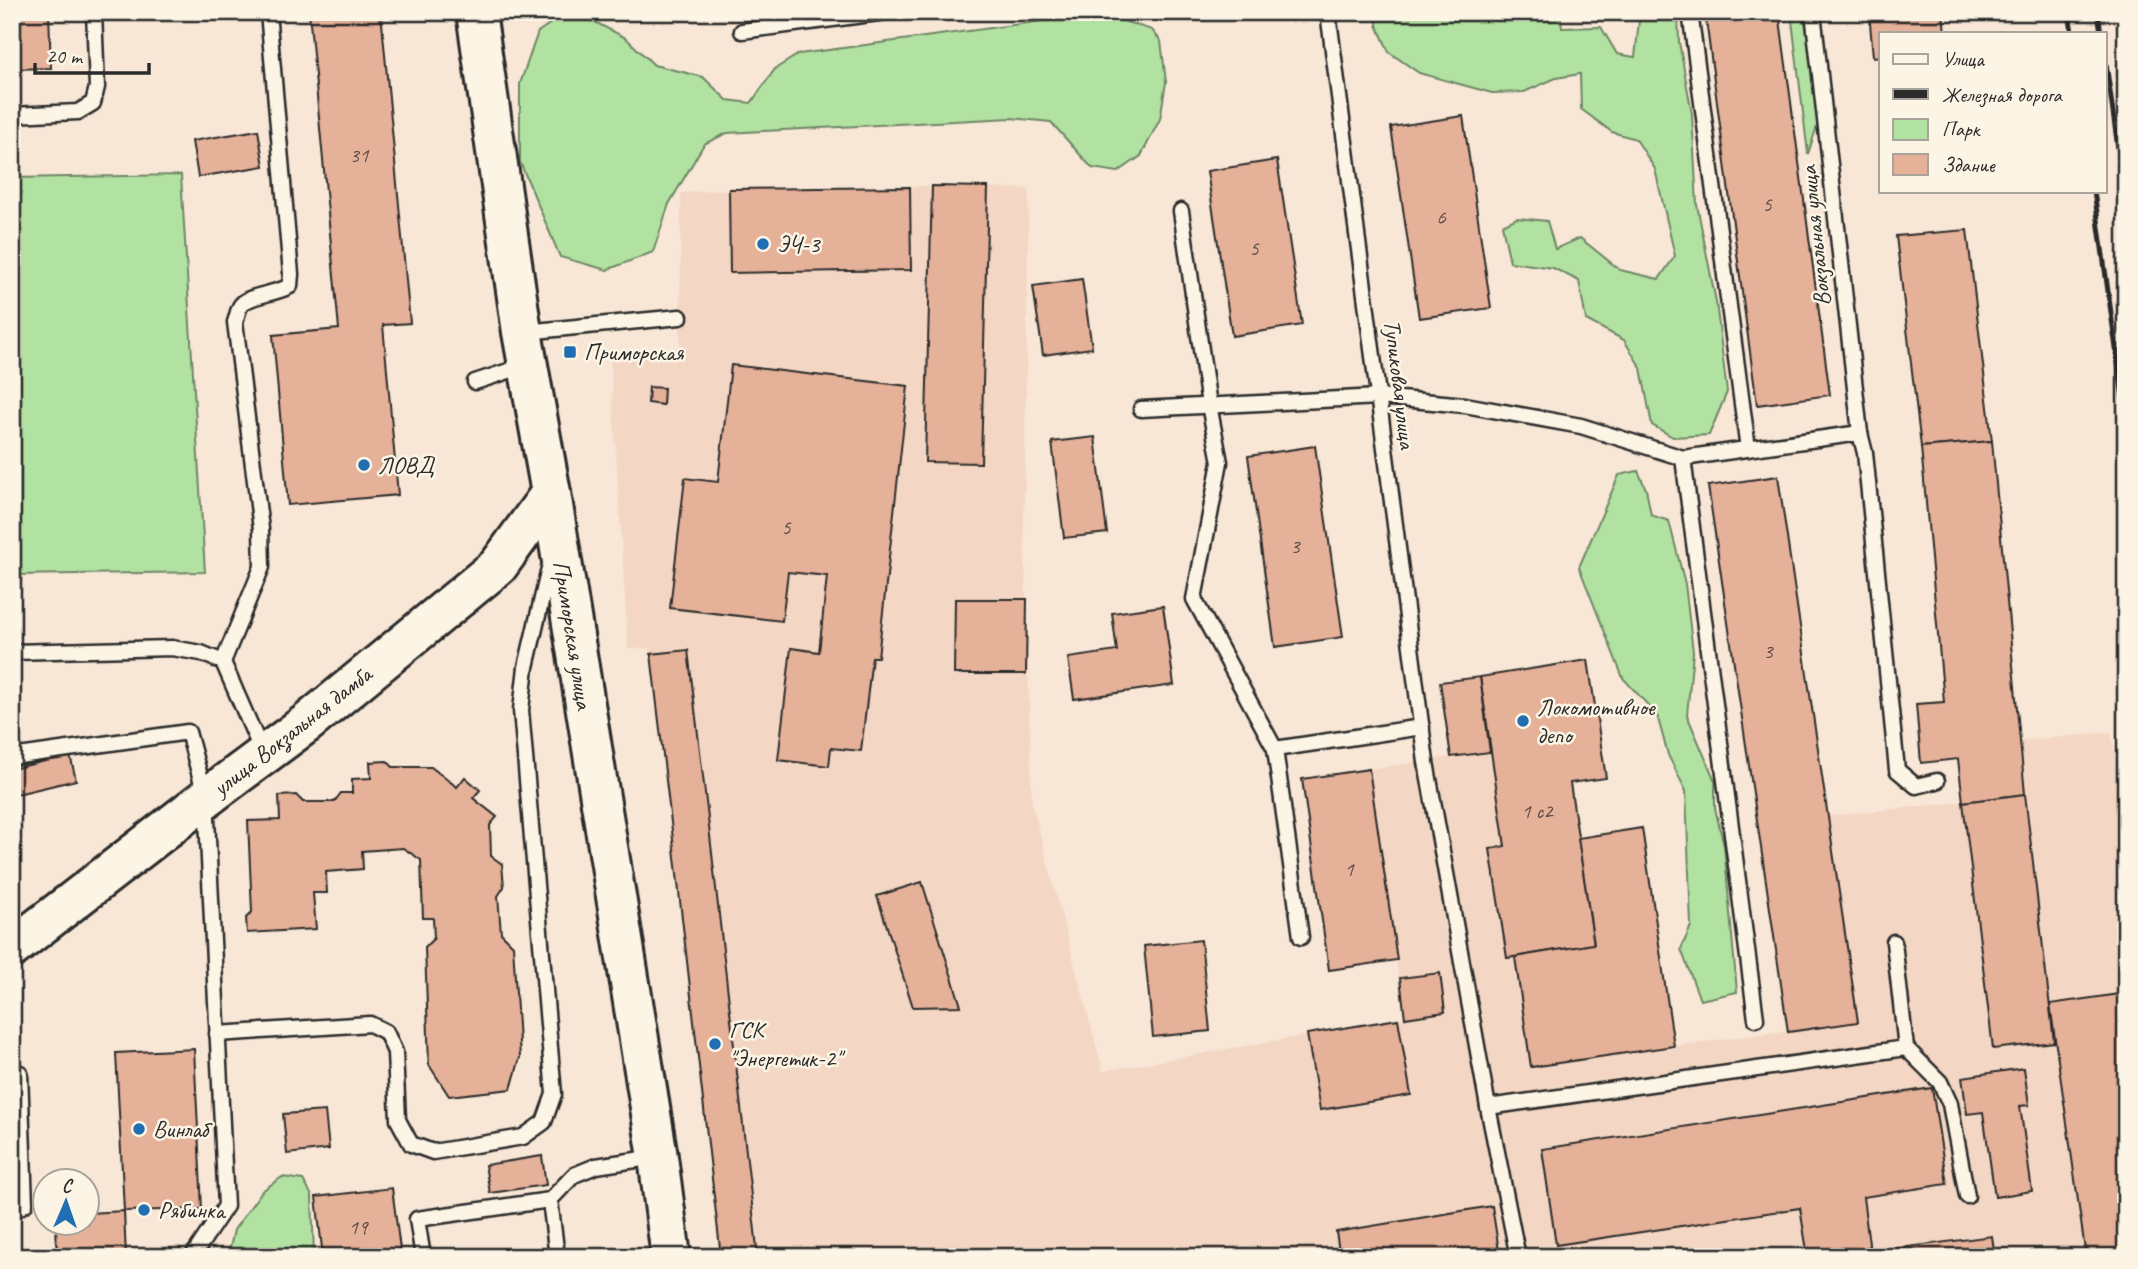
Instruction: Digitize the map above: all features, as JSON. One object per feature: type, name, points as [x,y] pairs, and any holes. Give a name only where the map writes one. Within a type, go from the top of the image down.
[{"type":"main road","name":"Приморская улица","points":[[476,12],[525,349],[551,493],[658,1157],[671,1257]]},
{"type":"main road","name":"улица Вокзальная дамба","points":[[12,948],[307,723],[498,566],[551,493]]},
{"type":"lane","points":[[12,115],[78,111],[93,103],[97,87],[94,12]]},
{"type":"lane","points":[[223,662],[262,567],[261,529],[235,322],[240,305],[251,298],[279,292],[290,286],[291,274],[268,12]]},
{"type":"lane","points":[[743,31],[886,12]]},
{"type":"lane","name":"Тупиковая улица","points":[[1328,12],[1426,762],[1518,1257]]},
{"type":"lane","points":[[1690,12],[1748,449]]},
{"type":"lane","name":"Вокзальная улица","points":[[1813,12],[1860,433],[1865,453],[1897,771],[1916,786],[1937,781]]},
{"type":"lane","points":[[1181,211],[1209,405],[1220,462],[1194,599],[1275,749],[1301,937]]},
{"type":"lane","points":[[475,382],[525,349],[680,317]]},
{"type":"lane","points":[[1141,409],[1379,397],[1465,405],[1581,426],[1683,458],[1860,433]]},
{"type":"lane","points":[[1683,458],[1756,1019]]},
{"type":"lane","points":[[217,1034],[370,1024],[386,1032],[394,1052],[398,1120],[411,1144],[433,1152],[523,1137],[544,1122],[554,1094],[521,710],[526,667],[557,536]]},
{"type":"lane","points":[[12,652],[172,648],[201,653],[223,662],[263,756]]},
{"type":"lane","points":[[1275,749],[1422,727]]},
{"type":"lane","points":[[12,757],[188,732],[206,798],[226,1206],[192,1257]]},
{"type":"lane","points":[[1894,942],[1906,1048],[1940,1082],[1950,1104],[1967,1196]]},
{"type":"lane","points":[[1488,1107],[1906,1048]]},
{"type":"lane","points":[[12,1077],[20,1073],[25,1204],[12,1212]]},
{"type":"lane","points":[[423,1257],[417,1219],[550,1200],[574,1175],[596,1166],[658,1157]]},
{"type":"lane","points":[[550,1200],[557,1257]]},
{"type":"shaded area","points":[[932,186],[1029,189],[1024,521],[1032,804],[1103,1071],[1404,1018],[1369,769],[1450,757],[1440,682],[1588,660],[1606,778],[1570,783],[1578,838],[1642,828],[1674,1046],[1858,1021],[1828,816],[2024,795],[2020,741],[2111,732],[2126,813],[2126,1257],[758,1257],[709,828],[672,831],[650,648],[628,649],[610,355],[680,349],[681,193],[729,189]]},
{"type":"green space","points":[[1377,12],[1560,12],[1562,28],[1601,27],[1617,54],[1635,57],[1640,12],[1678,12],[1679,42],[1692,114],[1697,205],[1716,302],[1727,392],[1709,435],[1673,437],[1652,425],[1641,368],[1624,340],[1586,320],[1579,281],[1553,268],[1510,262],[1502,225],[1517,218],[1547,221],[1555,249],[1580,238],[1620,270],[1659,279],[1675,256],[1655,169],[1636,139],[1612,132],[1581,109],[1580,74],[1556,78],[1524,92],[1492,93],[1419,73],[1389,52],[1377,25]]},
{"type":"green space","points":[[1791,12],[1804,12],[1818,123],[1808,154]]},
{"type":"green space","points":[[1087,15],[1117,19],[1152,30],[1161,41],[1166,82],[1160,119],[1141,156],[1118,172],[1092,168],[1051,122],[1011,118],[727,133],[704,144],[669,204],[653,252],[607,270],[560,257],[520,162],[520,84],[538,32],[561,16],[593,21],[626,38],[654,65],[703,77],[727,100],[751,103],[775,69],[799,54]]},
{"type":"green space","points":[[181,175],[205,572],[12,575],[12,178]]},
{"type":"green space","points":[[1638,471],[1646,489],[1651,515],[1669,521],[1685,584],[1693,652],[1687,715],[1715,781],[1715,808],[1724,846],[1737,992],[1700,1000],[1681,949],[1691,926],[1686,791],[1668,755],[1657,715],[1623,678],[1579,567],[1619,475]]},
{"type":"green space","points":[[282,1177],[303,1180],[312,1196],[314,1257],[228,1257],[234,1230],[262,1191]]},
{"type":"building","points":[[12,12],[49,12],[51,68],[12,69]]},
{"type":"building","points":[[309,12],[381,12],[410,323],[383,325],[398,495],[288,505],[273,335],[339,329]]},
{"type":"building","points":[[1705,12],[1779,12],[1830,395],[1757,405]]},
{"type":"building","points":[[1869,12],[1943,12],[1945,32],[1879,32],[1879,56],[1873,57]]},
{"type":"building","points":[[1463,116],[1491,308],[1419,318],[1391,127]]},
{"type":"building","points":[[258,130],[264,166],[198,177],[192,141]]},
{"type":"building","points":[[1277,160],[1302,325],[1232,336],[1207,171]]},
{"type":"building","points":[[932,186],[988,187],[981,463],[925,462]]},
{"type":"building","points":[[910,187],[911,270],[730,273],[729,189]]},
{"type":"building","points":[[1967,230],[1992,441],[1921,447],[1896,236]]},
{"type":"building","points":[[1082,279],[1092,348],[1043,355],[1033,286]]},
{"type":"building","points":[[731,365],[908,386],[878,657],[872,657],[861,751],[831,748],[829,766],[778,760],[791,648],[819,652],[827,576],[788,572],[782,621],[670,608],[685,478],[718,482]]},
{"type":"building","points":[[649,387],[664,388],[663,405],[648,403]]},
{"type":"building","points":[[1095,437],[1107,533],[1064,538],[1052,442]]},
{"type":"building","points":[[1992,441],[2025,794],[1963,802],[1958,759],[1921,763],[1916,704],[1944,702],[1921,447]]},
{"type":"building","points":[[1315,446],[1343,637],[1275,647],[1248,456]]},
{"type":"building","points":[[1778,476],[1858,1022],[1788,1032],[1708,486]]},
{"type":"building","points":[[955,599],[1027,599],[1026,674],[954,674]]},
{"type":"building","points":[[1163,606],[1174,685],[1074,699],[1068,658],[1117,651],[1112,613]]},
{"type":"building","name":"ГСК \"Энергетик-2\"","points":[[688,650],[758,1257],[721,1257],[651,654]]},
{"type":"building","points":[[1588,660],[1606,778],[1570,783],[1594,944],[1507,958],[1490,849],[1505,846],[1480,677]]},
{"type":"building","points":[[1480,677],[1490,752],[1451,757],[1440,682]]},
{"type":"building","points":[[70,755],[76,780],[17,794],[12,769]]},
{"type":"building","points":[[387,761],[393,767],[431,767],[457,787],[465,777],[480,790],[473,798],[497,817],[490,825],[491,856],[502,864],[504,887],[498,896],[501,933],[513,945],[520,1058],[511,1089],[449,1096],[429,1065],[425,947],[434,938],[433,918],[423,918],[421,860],[403,848],[362,851],[363,869],[326,872],[327,893],[313,893],[316,929],[247,933],[246,918],[252,912],[248,821],[280,820],[279,796],[296,795],[303,802],[334,802],[341,793],[352,793],[352,779],[371,778],[370,762]]},
{"type":"building","points":[[1369,769],[1397,960],[1329,970],[1302,779]]},
{"type":"building","points":[[2025,794],[2054,1042],[1993,1049],[1963,802]]},
{"type":"building","points":[[1642,828],[1674,1046],[1531,1067],[1515,957],[1594,944],[1578,838]]},
{"type":"building","points":[[922,882],[961,1006],[913,1007],[877,896]]},
{"type":"building","points":[[1201,940],[1210,1031],[1153,1037],[1144,946]]},
{"type":"building","points":[[1440,973],[1445,1012],[1405,1018],[1400,978]]},
{"type":"building","points":[[2126,993],[2126,1257],[2086,1257],[2050,1004]]},
{"type":"building","points":[[1398,1019],[1411,1095],[1320,1110],[1307,1034]]},
{"type":"building","points":[[194,1049],[202,1209],[124,1211],[116,1053]]},
{"type":"building","points":[[2024,1068],[2029,1105],[2020,1106],[2032,1191],[1995,1197],[1983,1112],[1967,1114],[1962,1077]]},
{"type":"building","points":[[1932,1088],[1947,1184],[1863,1197],[1870,1252],[1992,1236],[1995,1257],[1808,1257],[1800,1208],[1556,1245],[1542,1149]]},
{"type":"building","points":[[325,1111],[329,1149],[287,1154],[283,1114]]},
{"type":"building","points":[[542,1156],[546,1185],[490,1193],[485,1165]]},
{"type":"building","points":[[392,1188],[401,1257],[323,1257],[316,1197]]},
{"type":"building","points":[[1492,1206],[1500,1257],[1340,1257],[1336,1232]]},
{"type":"building","points":[[124,1211],[126,1257],[57,1257],[56,1238],[102,1238],[102,1212]]},
{"type":"railway","points":[[2069,12],[2072,32]]},
{"type":"railway","points":[[2098,12],[2101,32]]},
{"type":"railway","points":[[2106,63],[2126,205]]},
{"type":"railway","points":[[2094,192],[2126,420]]},
{"type":"place","name":"ЭЧ-3","points":[[763,244]]},
{"type":"place","name":"Приморская","points":[[570,352]]},
{"type":"place","name":"ЛОВД","points":[[364,465]]},
{"type":"place","name":"Локомотивное депо","points":[[1523,721]]},
{"type":"place","name":"ГСК \"Энергетик-2\"","points":[[715,1044]]},
{"type":"place","name":"Винлаб","points":[[139,1129]]},
{"type":"place","name":"Рябинка","points":[[144,1210]]}]
